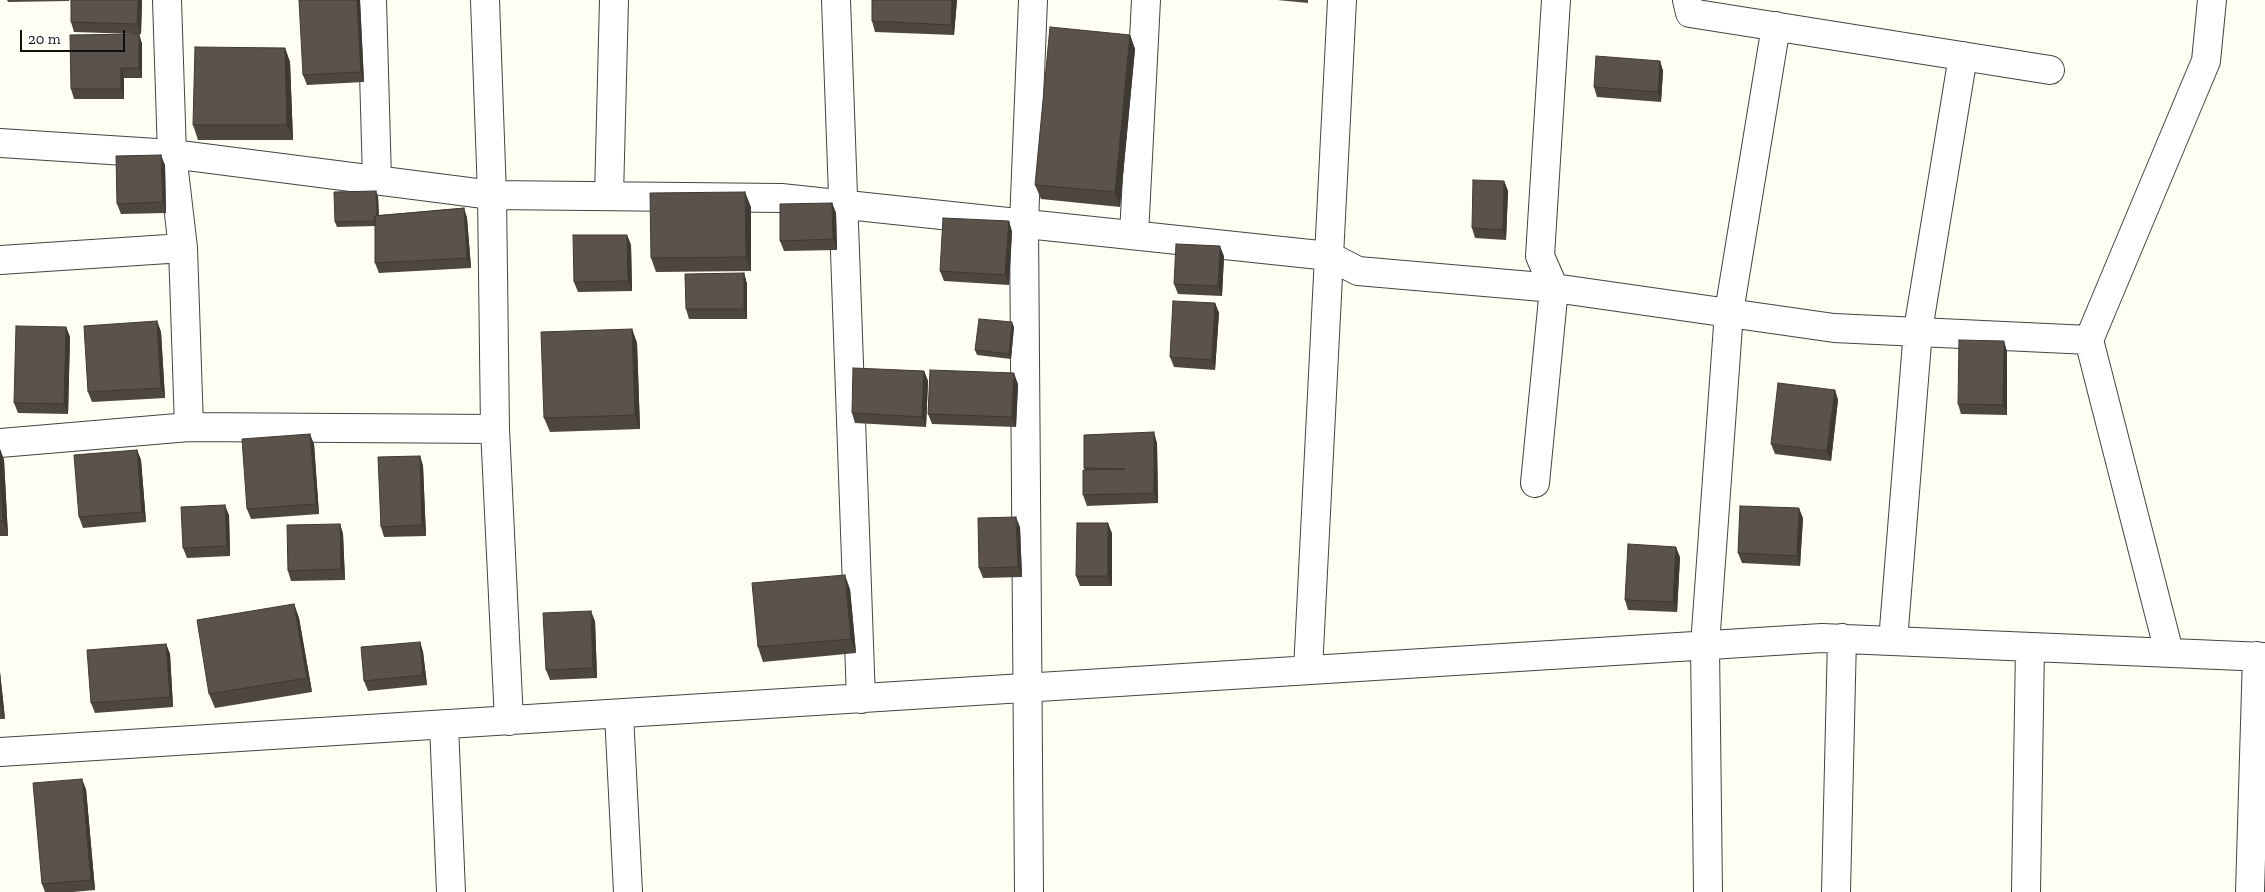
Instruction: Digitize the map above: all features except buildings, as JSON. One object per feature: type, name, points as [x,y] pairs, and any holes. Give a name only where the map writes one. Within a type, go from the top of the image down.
[{"type":"street","points":[[167,0],[172,154],[183,248],[189,427]]},
{"type":"street","points":[[372,0],[377,180]]},
{"type":"street","points":[[485,0],[492,195],[495,429],[508,720]]},
{"type":"street","points":[[609,196],[614,0]]},
{"type":"street","points":[[836,0],[861,699]]},
{"type":"street","points":[[1030,892],[1030,686],[1024,224],[1034,0]]},
{"type":"street","points":[[1134,235],[1146,0]]},
{"type":"street","points":[[1308,670],[1342,0]]},
{"type":"street","points":[[1535,483],[1554,288],[1540,256],[1556,0]]},
{"type":"street","points":[[1687,0],[1690,12],[2050,70]]},
{"type":"street","points":[[2169,652],[2089,340],[2206,61],[2212,0]]},
{"type":"street","points":[[1708,892],[1705,645],[1729,312],[1776,26]]},
{"type":"street","points":[[1893,641],[1918,330],[1964,56]]},
{"type":"street","points":[[0,143],[172,154],[492,195],[781,198],[1329,256],[1358,271],[1554,288],[1834,328],[1918,330],[2089,340]]},
{"type":"street","points":[[0,260],[183,248]]},
{"type":"street","points":[[0,443],[189,427],[495,429]]},
{"type":"street","points":[[1836,892],[1842,638]]},
{"type":"street","points":[[0,752],[861,699],[1030,686],[1842,638],[2261,657],[2250,892]]},
{"type":"street","points":[[2026,892],[2030,647]]},
{"type":"street","points":[[619,714],[628,892]]},
{"type":"street","points":[[444,725],[451,892]]}]
